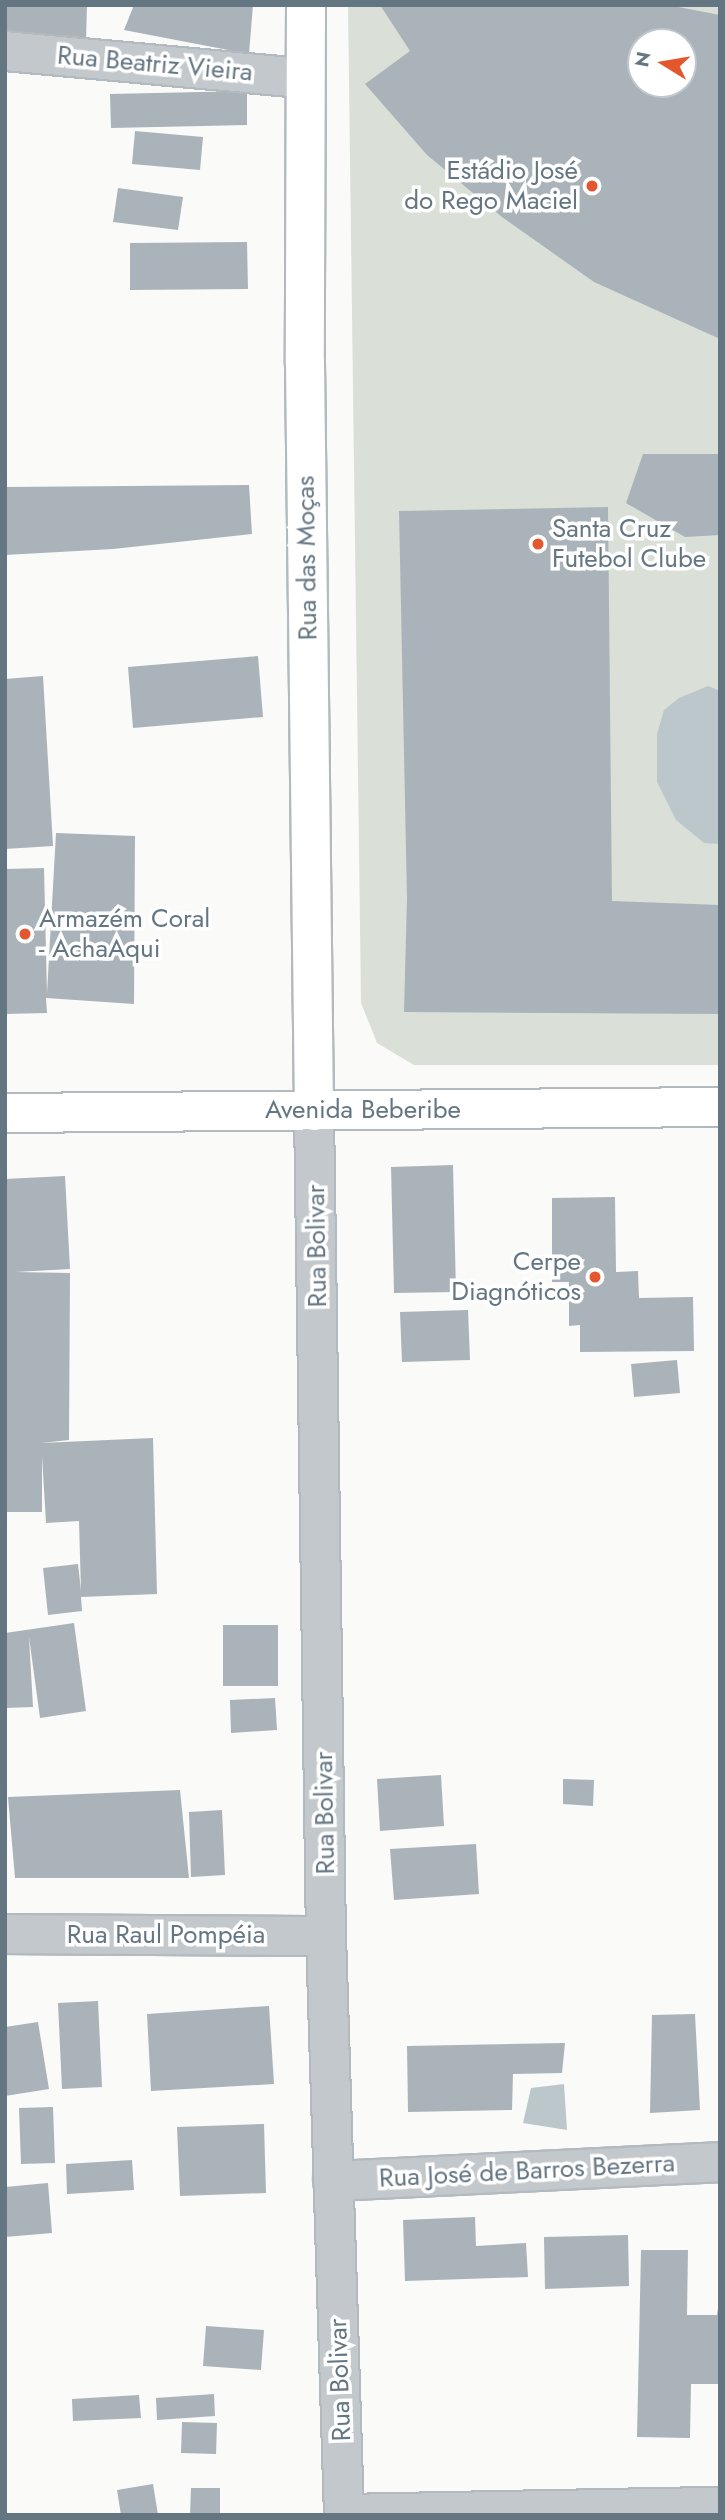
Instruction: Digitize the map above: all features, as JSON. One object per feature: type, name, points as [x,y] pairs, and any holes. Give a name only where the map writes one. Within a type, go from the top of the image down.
[{"type":"street","name":"Rua das Moças","points":[[306,5],[304,78],[314,1111]]},
{"type":"street","name":"Rua Beatriz Vieira","points":[[5,51],[304,78]]},
{"type":"street","name":"Avenida Beberibe","points":[[5,1112],[720,1107]]},
{"type":"street","name":"Rua Bolivar","points":[[314,1111],[326,1936],[345,2514]]},
{"type":"street","name":"Rua Raul Pompéia","points":[[5,1934],[326,1936]]},
{"type":"street","name":"Rua José de Barros Bezerra","points":[[333,2181],[720,2162]]},
{"type":"street","points":[[345,2514],[720,2507]]},
{"type":"shaded area","name":"Santa Cruz Futebol Clube","points":[[348,5],[720,5],[720,1065],[414,1065],[377,1043],[361,1003]]},
{"type":"shaded area","points":[[708,686],[720,691],[720,844],[704,843],[676,820],[657,782],[657,734],[664,710],[679,698]]},
{"type":"shaded area","points":[[564,2084],[567,2130],[523,2123],[531,2088]]},
{"type":"building","points":[[5,5],[87,5],[86,41],[5,34]]},
{"type":"building","points":[[134,5],[253,5],[249,54],[124,30]]},
{"type":"building","name":"Estádio José do Rego Maciel","points":[[380,5],[668,5],[720,15],[720,339],[594,282],[502,217],[427,155],[365,84],[410,51]]},
{"type":"building","points":[[247,91],[247,125],[111,128],[110,94]]},
{"type":"building","points":[[135,131],[203,137],[200,170],[132,164]]},
{"type":"building","points":[[118,188],[183,197],[178,230],[113,222]]},
{"type":"building","points":[[247,242],[248,289],[130,290],[130,243]]},
{"type":"building","points":[[643,454],[720,454],[720,535],[685,537],[626,503]]},
{"type":"building","points":[[249,485],[252,534],[113,549],[5,555],[5,487]]},
{"type":"building","points":[[608,507],[612,901],[720,905],[720,1014],[404,1012],[407,898],[399,511]]},
{"type":"building","points":[[258,656],[263,717],[133,728],[128,667]]},
{"type":"building","points":[[43,676],[53,846],[5,849],[5,679]]},
{"type":"building","points":[[56,833],[135,836],[134,1004],[46,998],[47,1013],[5,1014],[5,869],[44,868],[47,993]]},
{"type":"building","points":[[453,1165],[456,1292],[394,1293],[391,1167]]},
{"type":"building","points":[[65,1176],[70,1269],[15,1272],[70,1273],[69,1440],[41,1443],[153,1438],[157,1594],[81,1597],[82,1611],[48,1615],[43,1568],[78,1564],[81,1591],[79,1521],[46,1523],[42,1456],[42,1512],[5,1512],[5,1179]]},
{"type":"building","name":"Cerpe Diagnóticos","points":[[615,1197],[616,1272],[638,1271],[639,1298],[693,1297],[694,1351],[580,1352],[580,1325],[569,1326],[569,1282],[552,1282],[552,1198]]},
{"type":"building","points":[[468,1310],[470,1360],[402,1362],[400,1312]]},
{"type":"building","points":[[677,1360],[680,1393],[634,1397],[631,1364]]},
{"type":"building","points":[[74,1623],[86,1711],[40,1718],[29,1637],[33,1707],[5,1708],[5,1633]]},
{"type":"building","points":[[223,1625],[278,1625],[278,1686],[223,1686]]},
{"type":"building","points":[[275,1698],[277,1730],[231,1733],[230,1700]]},
{"type":"building","points":[[441,1775],[444,1826],[380,1831],[377,1779]]},
{"type":"building","points":[[563,1779],[594,1780],[593,1806],[563,1804]]},
{"type":"building","points":[[180,1790],[189,1878],[15,1878],[8,1797]]},
{"type":"building","points":[[222,1810],[225,1875],[191,1877],[189,1812]]},
{"type":"building","points":[[476,1844],[479,1894],[394,1900],[390,1849]]},
{"type":"building","points":[[98,2001],[102,2087],[62,2089],[58,2003]]},
{"type":"building","points":[[269,2006],[274,2084],[151,2091],[147,2014]]},
{"type":"building","points":[[695,2014],[700,2110],[650,2113],[652,2015]]},
{"type":"building","points":[[38,2022],[49,2089],[5,2096],[5,2027]]},
{"type":"building","points":[[565,2043],[562,2073],[513,2074],[512,2110],[408,2112],[407,2046]]},
{"type":"building","points":[[53,2107],[55,2163],[21,2164],[19,2108]]},
{"type":"building","points":[[264,2124],[266,2193],[180,2196],[177,2127]]},
{"type":"building","points":[[132,2160],[134,2190],[67,2194],[66,2164]]},
{"type":"building","points":[[48,2183],[52,2233],[5,2237],[5,2187]]},
{"type":"building","points":[[475,2217],[476,2246],[526,2243],[528,2277],[405,2281],[403,2220]]},
{"type":"building","points":[[628,2235],[629,2286],[545,2289],[544,2237]]},
{"type":"building","points":[[641,2250],[688,2250],[687,2315],[717,2315],[720,2294],[720,2384],[691,2384],[690,2438],[637,2437]]},
{"type":"building","points":[[206,2326],[264,2330],[261,2370],[203,2366]]},
{"type":"building","points":[[214,2394],[215,2416],[157,2420],[156,2398]]},
{"type":"building","points":[[139,2395],[141,2418],[73,2421],[72,2399]]},
{"type":"building","points":[[182,2422],[217,2423],[216,2454],[181,2453]]},
{"type":"building","points":[[153,2484],[158,2515],[121,2515],[117,2490]]},
{"type":"building","points":[[191,2488],[220,2488],[220,2515],[190,2515]]},
{"type":"place","name":"Estádio José do Rego Maciel","points":[[592,186]]},
{"type":"place","name":"Santa Cruz Futebol Clube","points":[[538,544]]},
{"type":"place","name":"Armazém Coral - AchaAqui","points":[[25,934]]},
{"type":"place","name":"Cerpe Diagnóticos","points":[[595,1277]]}]
